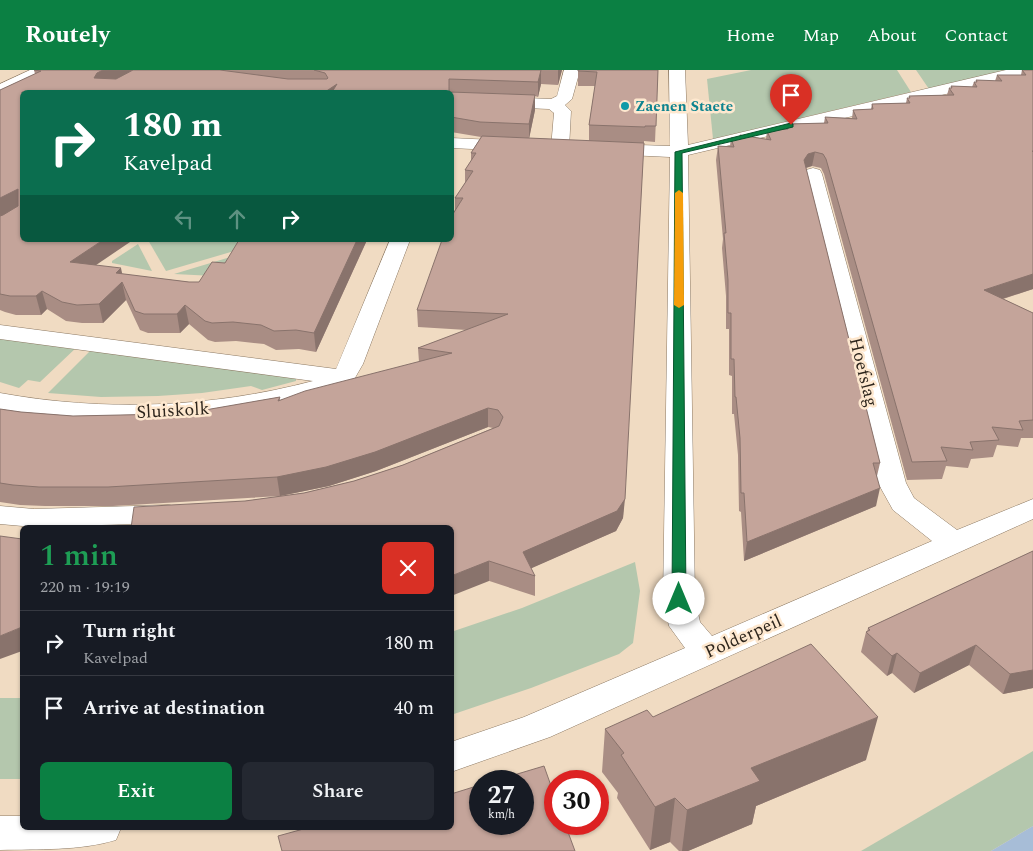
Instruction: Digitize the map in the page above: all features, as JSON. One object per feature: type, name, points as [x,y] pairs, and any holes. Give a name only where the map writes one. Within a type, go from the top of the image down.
[{"type":"street","points":[[2,89],[42,70]]},
{"type":"street","points":[[454,100],[553,104],[564,99],[572,70]]},
{"type":"street","points":[[677,70],[679,152],[679,599],[685,626],[707,652]]},
{"type":"street","points":[[454,143],[679,152],[1026,70]]},
{"type":"street","points":[[2,89],[20,91]]},
{"type":"street","points":[[553,104],[563,111],[560,148]]},
{"type":"street","name":"Hoefslag","points":[[813,174],[892,483],[904,504],[955,543]]},
{"type":"street","points":[[0,332],[343,378],[351,364],[399,242]]},
{"type":"street","name":"Sluiskolk","points":[[0,401],[60,410],[113,413],[216,408],[299,392],[332,384],[343,378]]},
{"type":"street","name":"Polderpeil","points":[[454,756],[537,727],[1033,508]]},
{"type":"street","points":[[0,515],[52,518],[125,517],[193,513]]},
{"type":"street","points":[[0,833],[80,830]]},
{"type":"green space","points":[[751,70],[897,70],[911,92],[713,139],[707,79]]},
{"type":"green space","points":[[916,70],[1012,70],[929,89]]},
{"type":"green space","points":[[149,242],[245,242],[241,249],[166,271]]},
{"type":"green space","points":[[138,244],[152,271],[112,263],[112,261]]},
{"type":"green space","points":[[237,255],[214,276],[174,274]]},
{"type":"green space","points":[[0,336],[78,346],[40,382],[28,380],[19,388],[0,382]]},
{"type":"green space","points":[[92,349],[296,378],[296,381],[262,390],[251,386],[202,393],[158,396],[101,397],[48,393]]},
{"type":"green space","points":[[635,562],[640,591],[633,643],[619,654],[531,688],[454,714],[454,631],[522,608]]},
{"type":"green space","points":[[0,698],[20,698],[20,779],[0,779]]},
{"type":"green space","points":[[1033,751],[1033,826],[991,851],[861,851]]},
{"type":"water","points":[[1033,826],[1033,851],[991,851]]},
{"type":"building","points":[[34,70],[103,70],[97,73],[94,78],[116,79],[133,70],[220,70],[288,79],[327,79],[325,73],[314,70],[541,70],[538,82],[449,79],[449,90],[333,90],[337,84],[328,90],[20,90],[20,242],[100,242],[70,262],[121,268],[116,273],[199,282],[212,262],[225,263],[238,242],[356,242],[314,333],[296,330],[274,331],[261,325],[233,322],[212,323],[205,321],[185,305],[177,314],[144,314],[135,311],[122,282],[99,304],[77,305],[62,302],[42,291],[36,296],[0,294],[0,216],[18,206],[18,189],[0,198],[0,90],[41,71]]},
{"type":"building","name":"Zaenen Staete","points":[[578,70],[658,70],[656,126],[589,125],[597,72]]},
{"type":"building","points":[[1022,70],[1033,70],[1033,274],[984,290],[1033,313],[1033,420],[1019,421],[1023,430],[992,427],[999,440],[970,442],[973,450],[941,447],[947,461],[912,462],[826,159],[823,154],[815,152],[808,154],[804,160],[880,463],[873,463],[880,488],[747,542],[744,493],[741,493],[740,438],[735,397],[734,359],[731,359],[731,313],[728,313],[728,280],[724,233],[726,233],[718,146],[734,147],[731,138],[741,138],[740,135],[771,140],[767,131],[788,129],[788,124],[828,123],[825,117],[857,119],[853,110],[873,109],[872,104],[910,103],[907,98],[910,98],[909,96],[954,95],[949,88],[952,88],[951,86],[977,87],[974,82],[977,82],[976,80],[1002,81],[997,75],[1026,75]]},
{"type":"building","points":[[454,92],[535,95],[529,124],[480,122],[454,118]]},
{"type":"building","points":[[482,136],[644,143],[625,499],[617,511],[523,552],[535,576],[489,561],[454,575],[454,525],[131,525],[134,507],[245,501],[304,493],[354,481],[403,465],[499,426],[503,417],[498,410],[488,408],[375,452],[326,467],[277,477],[108,487],[39,487],[0,483],[0,409],[73,416],[168,414],[205,410],[280,397],[278,401],[305,391],[452,353],[418,348],[508,314],[417,310],[441,242],[454,242],[454,212],[463,198],[455,198],[473,171],[465,170],[476,153],[471,153]]},
{"type":"building","points":[[0,536],[20,539],[20,628],[0,636]]},
{"type":"building","points":[[1033,551],[1033,670],[1010,674],[976,645],[920,673],[897,653],[892,656],[866,632],[870,630],[868,628]]},
{"type":"building","points":[[811,644],[878,717],[751,768],[760,781],[687,810],[675,798],[655,807],[621,755],[624,753],[605,729],[647,710],[653,717]]},
{"type":"building","points":[[544,766],[544,835],[569,835],[575,851],[282,851],[278,836],[300,830],[454,830],[454,793],[469,788],[469,835],[534,835],[534,770],[531,770]]},
{"type":"slow traffic","points":[[679,193],[679,305]]},
{"type":"place","name":"Zaenen Staete","points":[[625,106]]},
{"type":"route","points":[[679,599],[679,152],[791,125]]}]
